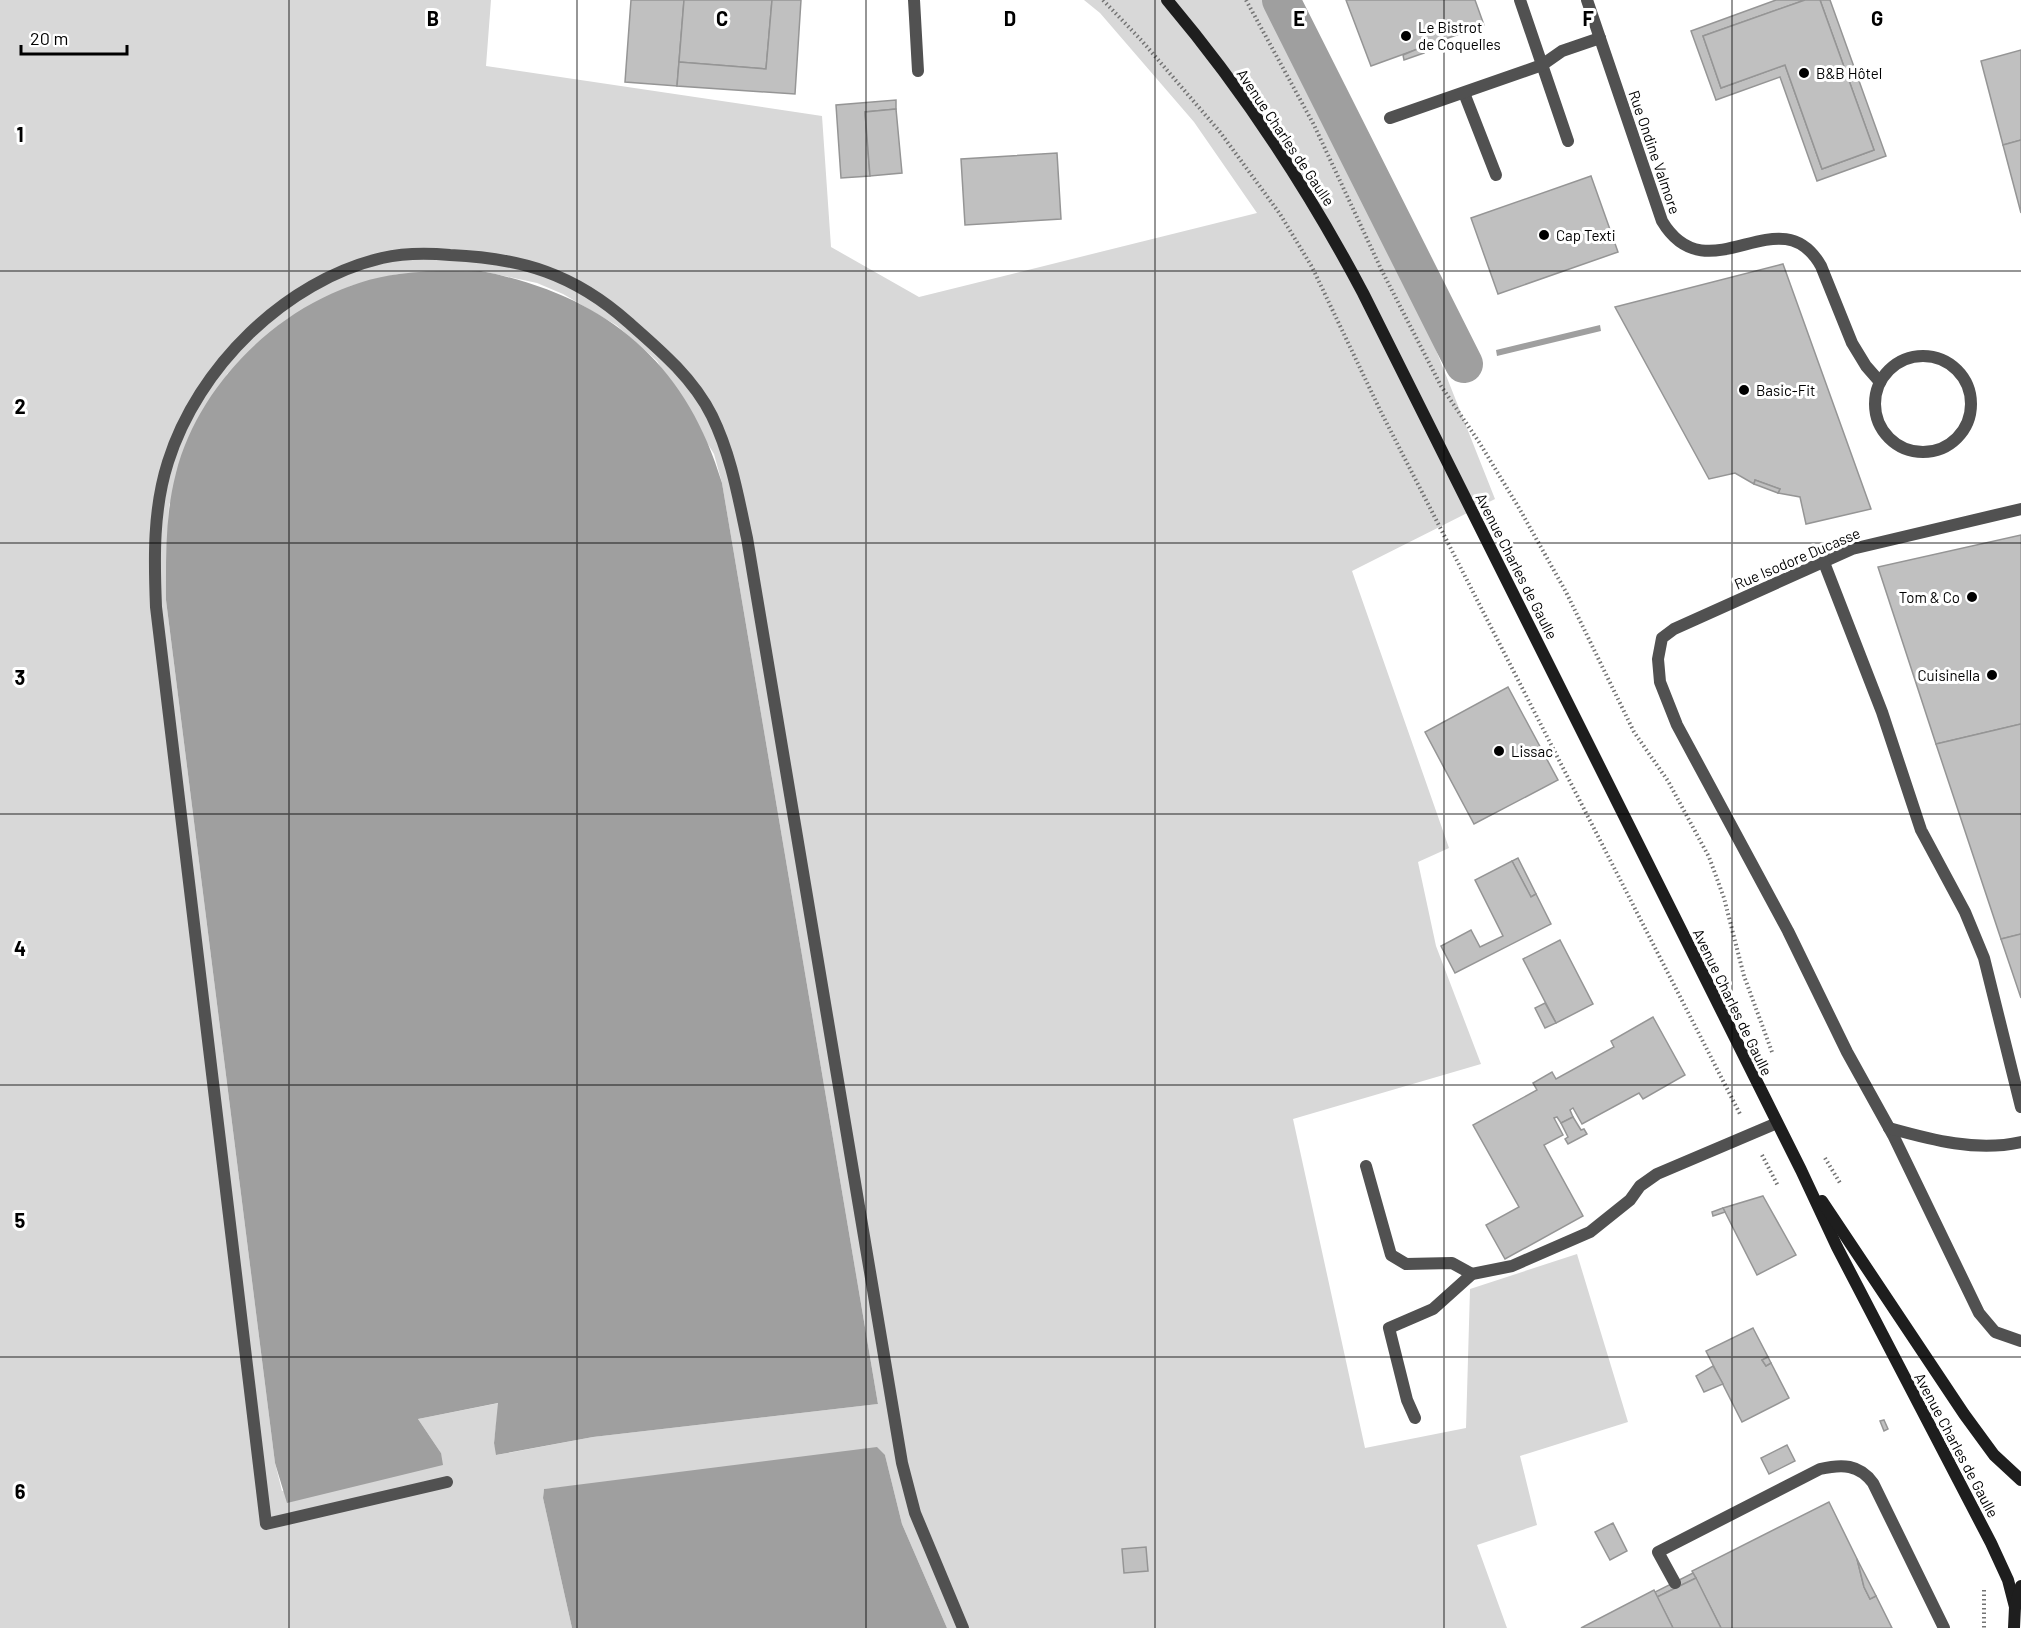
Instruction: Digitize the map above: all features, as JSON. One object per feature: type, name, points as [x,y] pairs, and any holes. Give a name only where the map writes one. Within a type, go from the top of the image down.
[{"type":"main road","name":"Avenue Charles de Gaulle","points":[[1167,0],[1219,65],[1263,127],[1346,259],[1801,1170],[1837,1247],[2001,1562],[2015,1607]]},
{"type":"main road","name":"Avenue Charles de Gaulle","points":[[1801,1170],[1964,1414],[1994,1455],[2021,1480]]},
{"type":"main road","points":[[2014,1628],[2015,1607],[2021,1586]]},
{"type":"street","points":[[914,0],[918,71]]},
{"type":"street","points":[[1520,0],[1569,141]]},
{"type":"street","name":"Rue Ondine Valmore","points":[[1587,0],[1662,221],[1670,233],[1688,246],[1711,252],[1725,252],[1756,240],[1782,238],[1805,247],[1815,255],[1821,266],[1858,355],[1880,382]]},
{"type":"street","points":[[1390,118],[1542,65],[1562,51],[1600,38]]},
{"type":"street","points":[[1464,93],[1496,175]]},
{"type":"street","points":[[447,1482],[266,1524],[156,607],[154,550],[160,491],[168,459],[188,415],[214,371],[249,334],[287,302],[332,276],[382,258],[423,253],[483,256],[518,262],[557,276],[592,294],[677,365],[711,415],[731,462],[747,538],[902,1463],[915,1513],[963,1628]]},
{"type":"street","points":[[1917,355],[1934,356],[1948,362],[1960,373],[1968,387],[1971,402],[1969,418],[1962,432],[1950,443],[1936,450],[1920,452],[1905,448],[1891,440],[1881,428],[1875,413],[1875,397],[1880,382],[1889,369],[1902,360],[1917,355]]},
{"type":"street","name":"Rue Isodore Ducasse","points":[[1889,1128],[1847,1052],[1750,856],[1677,725],[1659,682],[1658,659],[1662,638],[1681,625],[1823,560],[1865,544],[2021,509]]},
{"type":"street","points":[[1823,560],[1882,712],[1917,821],[1965,912],[1984,958],[2021,1107]]},
{"type":"street","points":[[1415,1418],[1407,1400],[1389,1328],[1432,1309],[1472,1274],[1512,1266],[1590,1232],[1617,1212],[1640,1186],[1657,1174],[1777,1123]]},
{"type":"street","points":[[1889,1128],[1968,1145],[2002,1147],[2021,1142]]},
{"type":"street","points":[[1889,1128],[1978,1313],[1995,1332],[2021,1341]]},
{"type":"street","points":[[1366,1166],[1391,1255],[1406,1264],[1452,1263],[1472,1274]]},
{"type":"street","points":[[1675,1582],[1658,1552],[1820,1469],[1845,1466],[1865,1472],[1873,1483],[1944,1628]]},
{"type":"path","points":[[1103,0],[1142,41],[1220,132],[1280,214],[1312,267],[1381,412],[1783,1195]]},
{"type":"path","points":[[1246,0],[1314,125],[1382,271],[1441,386],[1479,442],[1519,508],[1566,592],[1634,732],[1668,782],[1709,857],[1724,898],[1760,1024],[1776,1061]]},
{"type":"path","points":[[1821,1151],[1846,1192]]},
{"type":"path","points":[[1984,1587],[1984,1628]]},
{"type":"shaded area","points":[[0,0],[491,0],[486,66],[822,116],[831,247],[919,297],[1257,213],[1194,122],[1100,13],[1084,0],[1264,0],[1415,297],[1495,499],[1352,571],[1449,848],[1418,862],[1436,946],[1481,1064],[1293,1119],[1365,1448],[1466,1428],[1470,1289],[1577,1254],[1628,1422],[1520,1456],[1537,1525],[1477,1545],[1507,1628],[947,1628],[902,1524],[885,1455],[544,1489],[543,1498],[572,1628],[0,1628]],"holes":[[[481,271],[537,283],[563,294],[616,325],[657,361],[714,454],[722,483],[878,1404],[593,1437],[497,1455],[494,1442],[499,1403],[418,1419],[441,1453],[282,1491],[275,1463],[166,600],[169,505],[227,374],[272,331],[350,286],[398,274]]]},
{"type":"shaded area","points":[[481,271],[525,282],[565,297],[602,316],[634,340],[662,369],[686,402],[706,440],[722,483],[878,1404],[593,1437],[496,1455],[494,1443],[498,1403],[418,1419],[441,1453],[443,1465],[287,1503],[275,1463],[166,600],[167,536],[172,489],[189,437],[207,402],[231,370],[259,341],[291,317],[325,297],[361,282],[409,273]]},
{"type":"shaded area","points":[[1600,325],[1601,331],[1497,356],[1496,350]]},
{"type":"shaded area","points":[[877,1447],[885,1455],[902,1524],[947,1628],[572,1628],[543,1498],[544,1489]]},
{"type":"building","points":[[631,0],[684,0],[677,86],[625,82]]},
{"type":"building","points":[[684,0],[772,0],[766,69],[679,62]]},
{"type":"building","points":[[772,0],[801,0],[795,94],[677,86],[679,62],[766,69]]},
{"type":"building","name":"Le Bistrot de Coquelles","points":[[1346,0],[1475,0],[1484,25],[1371,66]]},
{"type":"building","points":[[1776,0],[1805,0],[1703,36],[1721,88],[1785,65],[1822,169],[1874,150],[1820,0],[1830,0],[1886,156],[1817,181],[1780,77],[1716,100],[1691,31]]},
{"type":"building","points":[[1805,0],[1820,0],[1874,150],[1822,169],[1785,65],[1721,88],[1703,36]]},
{"type":"building","points":[[1422,47],[1424,53],[1404,60],[1403,55]]},
{"type":"building","points":[[2021,50],[2021,140],[2003,145],[1981,61]]},
{"type":"building","points":[[896,100],[896,109],[865,112],[870,176],[841,178],[836,105]]},
{"type":"building","points":[[896,109],[902,173],[870,176],[865,112]]},
{"type":"building","points":[[2021,140],[2021,213],[2003,145]]},
{"type":"building","points":[[1057,153],[1061,219],[965,225],[961,159]]},
{"type":"building","name":"Cap Texti","points":[[1591,176],[1618,252],[1498,294],[1471,218]]},
{"type":"building","name":"Basic-Fit","points":[[1783,264],[1871,509],[1806,524],[1800,497],[1778,493],[1780,489],[1755,480],[1754,484],[1735,473],[1709,479],[1615,307]]},
{"type":"building","points":[[1755,480],[1780,489],[1778,493],[1754,484]]},
{"type":"building","points":[[2021,535],[2021,724],[1936,744],[1878,567]]},
{"type":"building","points":[[1508,687],[1558,780],[1474,824],[1425,732]]},
{"type":"building","points":[[2021,724],[2021,934],[2001,939],[1936,744]]},
{"type":"building","points":[[1518,858],[1536,894],[1531,897],[1512,861]]},
{"type":"building","points":[[1512,861],[1531,897],[1536,894],[1551,924],[1455,973],[1441,946],[1471,930],[1480,947],[1503,936],[1475,880]]},
{"type":"building","points":[[2021,934],[2021,998],[2001,939]]},
{"type":"building","points":[[1560,940],[1593,1004],[1556,1023],[1523,959]]},
{"type":"building","points":[[1545,1003],[1556,1023],[1545,1028],[1535,1008]]},
{"type":"building","points":[[1653,1017],[1685,1075],[1643,1099],[1639,1093],[1582,1124],[1573,1108],[1570,1110],[1573,1117],[1561,1123],[1557,1117],[1554,1118],[1563,1135],[1544,1145],[1583,1216],[1505,1259],[1486,1225],[1519,1207],[1473,1125],[1537,1090],[1533,1083],[1552,1072],[1556,1079],[1614,1047],[1611,1041]]},
{"type":"building","points":[[1573,1117],[1581,1130],[1584,1129],[1587,1134],[1568,1144],[1565,1139],[1568,1137],[1561,1123]]},
{"type":"building","points":[[1763,1196],[1796,1255],[1757,1275],[1723,1208]]},
{"type":"building","points":[[1723,1208],[1725,1212],[1713,1216],[1712,1212]]},
{"type":"building","points":[[1753,1328],[1768,1357],[1762,1360],[1766,1366],[1771,1363],[1789,1398],[1742,1422],[1706,1351]]},
{"type":"building","points":[[1768,1357],[1771,1363],[1766,1366],[1762,1360]]},
{"type":"building","points":[[1713,1366],[1723,1384],[1704,1392],[1696,1376]]},
{"type":"building","points":[[1884,1420],[1888,1429],[1884,1431],[1880,1421]]},
{"type":"building","points":[[1787,1445],[1795,1461],[1769,1474],[1761,1458]]},
{"type":"building","points":[[1829,1502],[1857,1559],[1864,1587],[1870,1599],[1876,1596],[1892,1628],[1721,1628],[1692,1571]]},
{"type":"building","points":[[1613,1523],[1627,1551],[1610,1560],[1595,1532]]},
{"type":"building","points":[[1146,1547],[1148,1571],[1124,1573],[1122,1549]]},
{"type":"building","points":[[1857,1559],[1876,1596],[1870,1599],[1864,1587]]},
{"type":"building","points":[[1693,1573],[1696,1578],[1657,1597],[1655,1592]]},
{"type":"building","points":[[1696,1578],[1721,1628],[1673,1628],[1657,1597]]},
{"type":"building","points":[[1654,1590],[1673,1628],[1581,1628]]},
{"type":"waterway","points":[[1281,0],[1464,364]]},
{"type":"place","name":"Le Bistrot de Coquelles","points":[[1406,36]]},
{"type":"place","name":"B&B Hôtel","points":[[1804,73]]},
{"type":"place","name":"Cap Texti","points":[[1544,235]]},
{"type":"place","name":"Basic-Fit","points":[[1744,390]]},
{"type":"place","name":"Tom & Co","points":[[1972,597]]},
{"type":"place","name":"Cuisinella","points":[[1992,675]]},
{"type":"place","name":"Lissac","points":[[1499,751]]}]
